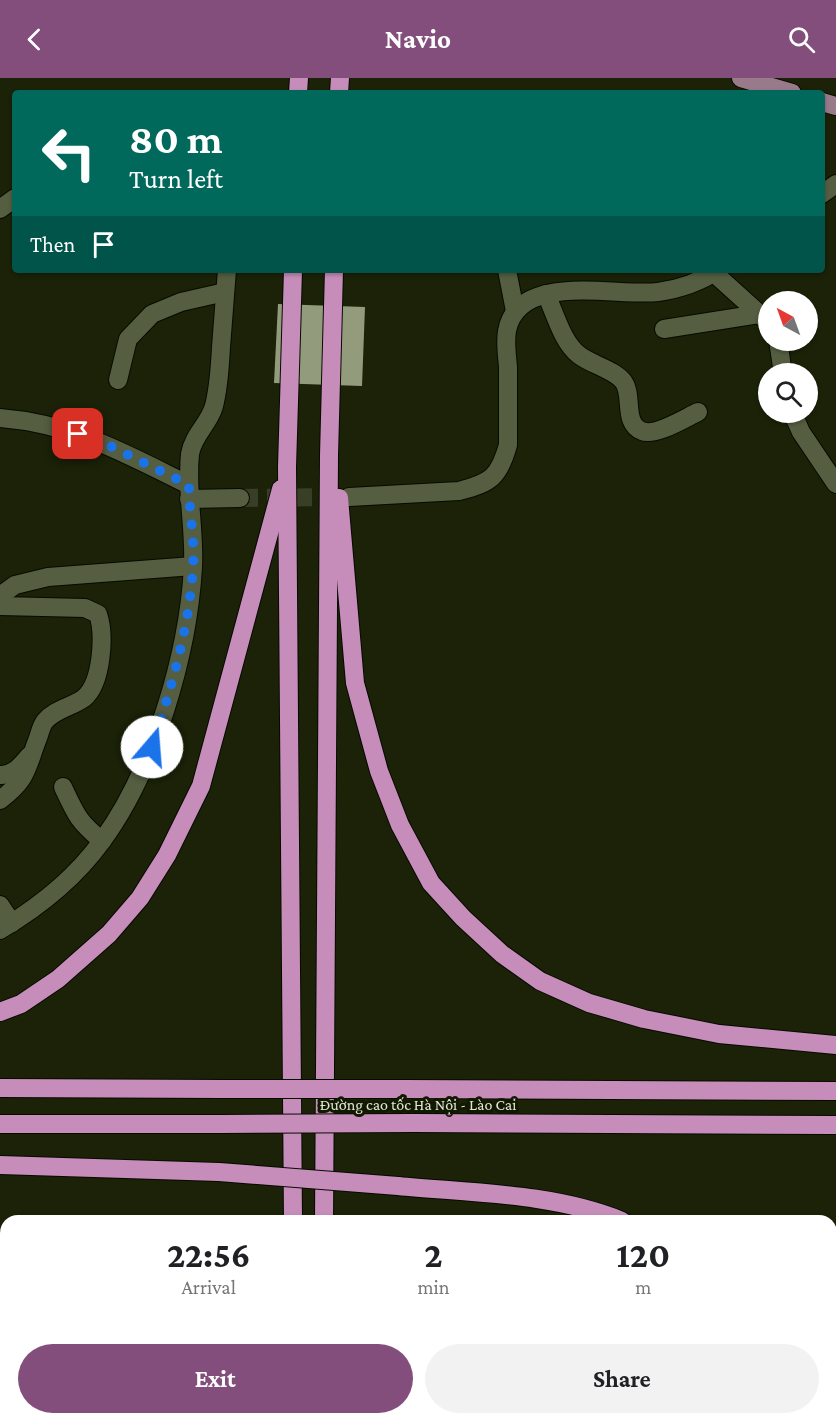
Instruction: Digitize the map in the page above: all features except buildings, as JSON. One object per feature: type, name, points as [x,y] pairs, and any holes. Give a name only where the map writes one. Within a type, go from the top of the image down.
[{"type":"highway","points":[[292,273],[287,467],[293,1215]]},
{"type":"highway","points":[[324,1215],[329,455],[334,273]]},
{"type":"highway","points":[[329,455],[340,500],[355,683],[379,771],[400,825],[431,883],[463,918],[502,954],[540,981],[589,1003],[644,1019],[719,1034],[836,1045]]},
{"type":"highway","points":[[0,1012],[21,1004],[58,979],[109,934],[140,898],[167,855],[201,786],[287,467]]},
{"type":"highway","name":"Đường cao tốc Hà Nội - Lào Cai","points":[[0,1088],[836,1091]]},
{"type":"highway","name":"Đường cao tốc Hà Nội - Lào Cai","points":[[0,1124],[836,1125]]},
{"type":"highway","points":[[0,1166],[219,1172],[398,1186],[549,1200],[597,1210],[608,1215]]},
{"type":"main road","points":[[741,78],[782,90]]},
{"type":"street","points":[[0,904],[6,926],[27,914],[68,880],[102,841],[128,799],[152,747],[168,699],[187,620],[193,566],[189,492],[192,442],[210,417],[218,387],[227,273]]},
{"type":"street","points":[[508,273],[515,311]]},
{"type":"street","points":[[349,497],[459,491],[476,487],[494,476],[503,464],[508,445],[507,331],[515,311],[533,297],[554,292],[656,292],[681,287],[708,273],[758,313]]},
{"type":"street","points":[[118,380],[128,339],[152,314],[180,302],[225,292]]},
{"type":"street","points":[[546,294],[567,341],[577,353],[594,365],[616,375],[625,383],[631,419],[635,426],[643,432],[652,433],[698,412]]},
{"type":"street","points":[[664,329],[758,319]]},
{"type":"street","points":[[1,422],[59,427],[98,440],[189,492],[240,498]]},
{"type":"street","points":[[797,423],[836,484]]},
{"type":"street","points":[[0,596],[15,585],[48,577],[193,566]]},
{"type":"street","points":[[0,606],[85,608],[98,614],[102,626],[98,675],[93,688],[84,698],[57,711],[44,722],[24,777],[0,800]]},
{"type":"street","points":[[0,775],[16,770],[32,753]]},
{"type":"street","points":[[63,787],[76,817],[82,825],[102,841]]},
{"type":"tunnel","points":[[240,498],[343,497]]},
{"type":"route","points":[[78,434],[98,440],[189,485],[193,566],[187,620],[171,689],[152,747]]}]
